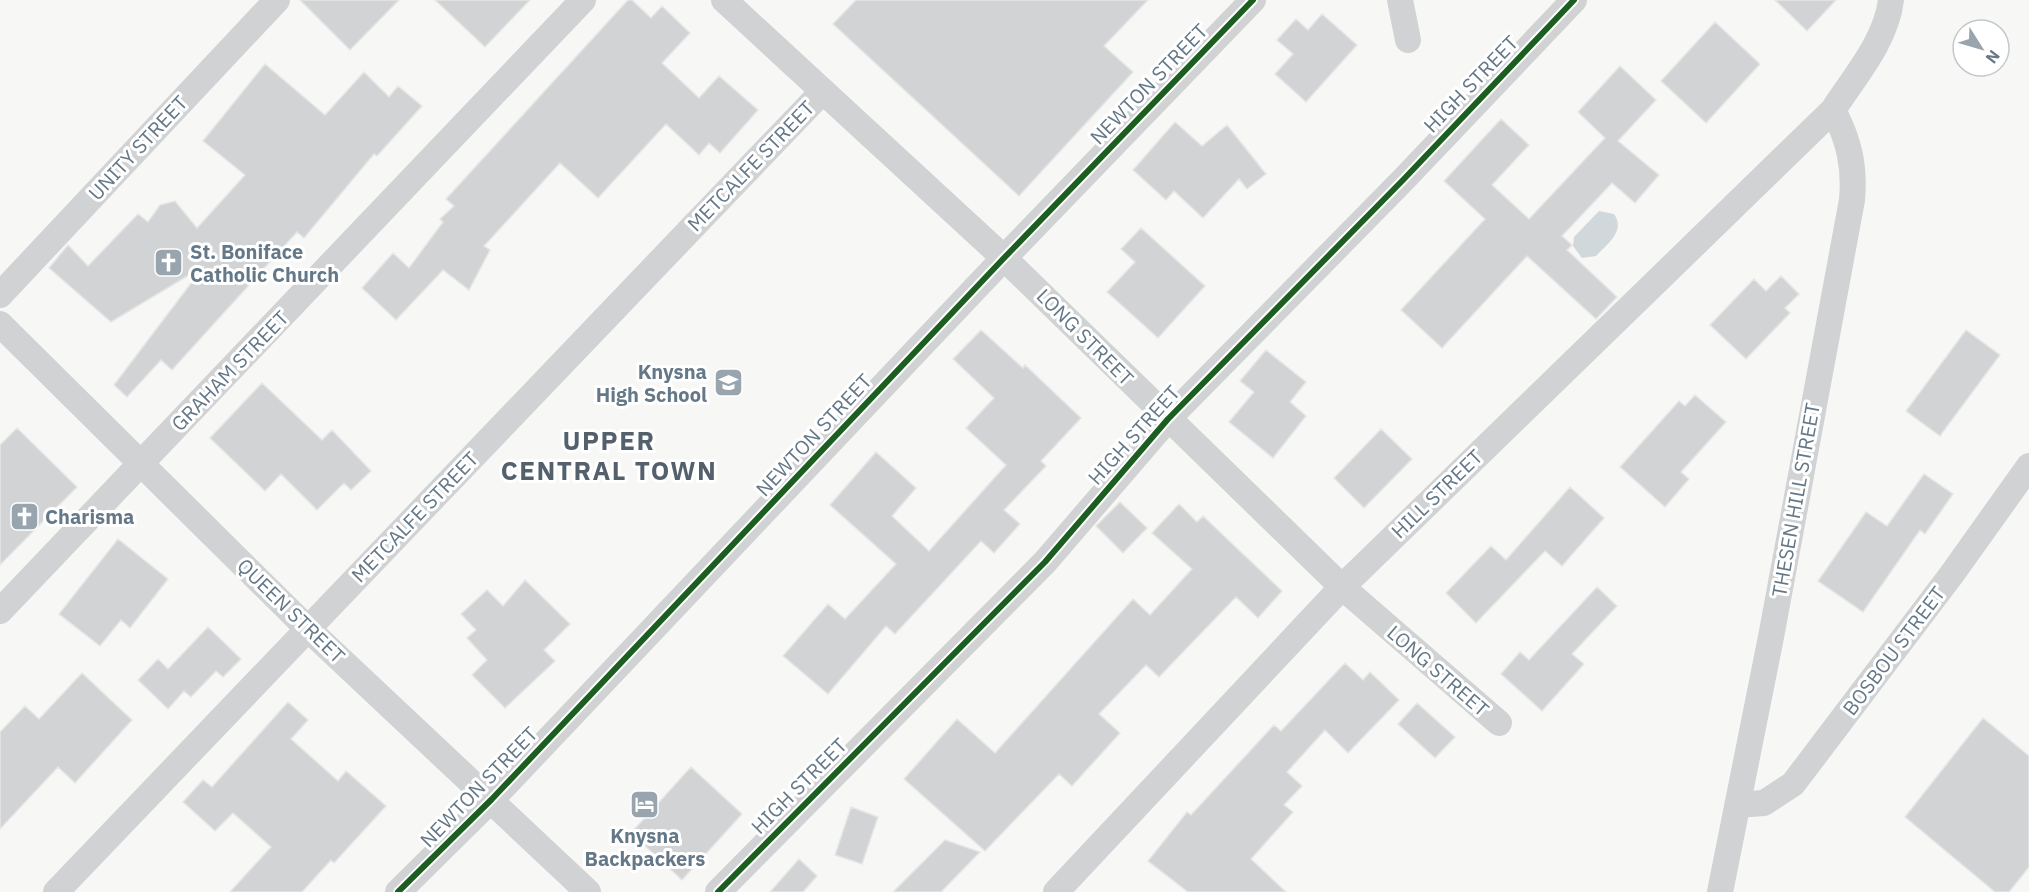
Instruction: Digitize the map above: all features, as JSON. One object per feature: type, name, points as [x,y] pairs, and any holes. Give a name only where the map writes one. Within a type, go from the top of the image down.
[{"type":"street","name":"UNITY STREET","points":[[0,295],[277,0]]},
{"type":"street","name":"GRAHAM STREET","points":[[0,611],[583,0]]},
{"type":"street","name":"LONG STREET","points":[[724,0],[1004,258],[1342,587],[1499,723]]},
{"type":"street","name":"NEWTON STREET","points":[[398,892],[492,799],[1004,258],[1253,0]]},
{"type":"street","points":[[1400,0],[1408,40]]},
{"type":"street","name":"HIGH STREET","points":[[718,892],[1045,562],[1168,419],[1403,180],[1574,0]]},
{"type":"street","name":"HILL STREET","points":[[1056,892],[1342,587],[1833,110],[1879,39],[1889,19],[1891,0]]},
{"type":"street","name":"METCALFE STREET","points":[[56,892],[823,91]]},
{"type":"street","name":"THESEN HILL STREET","points":[[1720,892],[1852,200],[1854,174],[1852,158],[1848,140],[1833,110]]},
{"type":"street","name":"QUEEN STREET","points":[[0,324],[308,629],[492,799],[588,892]]},
{"type":"street","name":"BOSBOU STREET","points":[[1737,805],[1764,803],[1793,784],[1952,574],[2029,466]]},
{"type":"shaded area","points":[[1599,211],[1614,214],[1618,226],[1616,232],[1596,256],[1582,258],[1573,246],[1574,237]]},
{"type":"building","points":[[300,0],[399,0],[350,50]]},
{"type":"building","points":[[435,0],[530,0],[485,47]]},
{"type":"building","points":[[628,0],[632,0],[651,18],[662,6],[690,33],[662,63],[699,98],[719,76],[758,110],[720,153],[709,143],[699,155],[666,124],[598,198],[560,163],[484,246],[490,250],[469,290],[443,270],[396,320],[362,288],[393,253],[409,268],[443,222],[440,219],[454,206],[446,199]]},
{"type":"building","points":[[856,0],[1148,0],[1104,46],[1133,72],[1019,196],[833,24]]},
{"type":"building","points":[[1775,0],[1836,0],[1807,31]]},
{"type":"building","points":[[1322,14],[1357,45],[1306,102],[1275,74],[1293,54],[1277,40],[1296,19],[1308,30]]},
{"type":"building","points":[[1715,22],[1760,64],[1706,123],[1661,81]]},
{"type":"building","points":[[265,64],[325,115],[364,72],[389,97],[398,86],[422,106],[377,156],[374,154],[304,238],[297,232],[172,370],[161,360],[127,397],[114,385],[204,266],[111,322],[49,268],[68,245],[88,266],[138,214],[148,222],[160,205],[175,201],[197,228],[245,175],[203,141]]},
{"type":"building","points":[[1620,66],[1656,100],[1618,141],[1659,175],[1635,203],[1612,183],[1562,236],[1572,245],[1567,250],[1617,297],[1596,319],[1527,256],[1442,348],[1401,310],[1485,219],[1444,181],[1501,119],[1529,145],[1492,185],[1529,219],[1605,138],[1578,112]]},
{"type":"building","points":[[1175,122],[1202,146],[1227,125],[1266,174],[1247,189],[1239,179],[1203,218],[1174,191],[1166,200],[1133,170]]},
{"type":"building","points":[[1141,228],[1205,286],[1158,338],[1107,292],[1135,262],[1121,249]]},
{"type":"building","points":[[1781,276],[1799,294],[1785,308],[1790,313],[1746,359],[1710,325],[1754,279],[1766,291]]},
{"type":"building","points":[[981,330],[1023,368],[1025,365],[1081,418],[1041,461],[1046,466],[1004,510],[1020,524],[994,553],[981,541],[895,634],[886,626],[828,694],[783,656],[828,604],[845,619],[896,564],[830,505],[876,452],[916,488],[892,516],[929,551],[1006,465],[966,428],[994,398],[953,359]]},
{"type":"building","points":[[1966,330],[2000,355],[1940,436],[1906,411]]},
{"type":"building","points":[[1266,350],[1306,382],[1290,402],[1306,416],[1273,458],[1229,422],[1254,392],[1240,381]]},
{"type":"building","points":[[262,383],[322,440],[332,430],[371,471],[351,490],[344,483],[317,510],[281,474],[265,491],[210,438]]},
{"type":"building","points":[[1695,395],[1726,422],[1681,472],[1689,479],[1665,507],[1620,467],[1679,401],[1685,406]]},
{"type":"building","name":"Charisma","points":[[17,428],[77,487],[0,565],[0,445]]},
{"type":"building","points":[[1381,429],[1412,459],[1364,508],[1334,478]]},
{"type":"building","points":[[1924,474],[1953,494],[1925,534],[1920,530],[1863,612],[1818,581],[1866,512],[1887,526]]},
{"type":"building","points":[[1570,487],[1604,518],[1562,566],[1545,551],[1476,623],[1446,593],[1491,546],[1506,560]]},
{"type":"building","points":[[1120,502],[1147,528],[1123,553],[1096,526]]},
{"type":"building","points":[[1179,504],[1197,522],[1203,516],[1282,591],[1258,618],[1236,597],[1159,677],[1146,665],[1099,714],[1120,733],[1072,786],[1059,774],[985,851],[904,779],[957,719],[995,753],[1133,599],[1150,615],[1192,569],[1152,533]]},
{"type":"building","points":[[118,539],[168,579],[130,628],[121,620],[100,646],[59,614]]},
{"type":"building","points":[[525,580],[570,624],[544,650],[555,661],[505,708],[472,675],[487,660],[467,638],[476,630],[461,614],[487,590],[503,606]]},
{"type":"building","points":[[1597,587],[1617,606],[1572,654],[1584,664],[1542,711],[1501,674],[1520,652],[1529,660]]},
{"type":"building","points":[[208,627],[241,659],[223,677],[216,671],[191,697],[184,691],[168,709],[138,680],[158,659],[168,669]]},
{"type":"building","points":[[1345,663],[1363,680],[1370,672],[1399,700],[1348,753],[1325,730],[1287,772],[1302,786],[1284,805],[1293,812],[1251,859],[1286,892],[1188,892],[1148,861],[1187,812],[1191,815],[1274,725],[1281,731]]},
{"type":"building","points":[[82,673],[132,720],[75,783],[58,767],[0,829],[0,732],[25,706],[39,719]]},
{"type":"building","points":[[288,702],[308,720],[291,739],[338,781],[346,771],[386,806],[334,863],[331,860],[302,892],[230,892],[271,847],[233,813],[215,831],[183,802],[203,780],[212,787]]},
{"type":"building","points":[[1417,703],[1455,737],[1435,758],[1398,724]]},
{"type":"building","points":[[1983,718],[2029,756],[2029,867],[2009,892],[1995,892],[1905,817]]},
{"type":"building","points":[[691,767],[742,814],[682,880],[631,833]]},
{"type":"building","points":[[851,807],[878,817],[862,864],[835,855]]},
{"type":"building","points":[[945,840],[980,852],[941,892],[893,892]]},
{"type":"building","points":[[799,859],[817,876],[803,892],[770,892]]},
{"type":"cycle path","points":[[398,892],[492,799],[1004,258],[1253,0]]},
{"type":"cycle path","points":[[718,892],[1045,562],[1168,419],[1403,180],[1574,0]]},
{"type":"place","name":"St. Boniface Catholic Church","points":[[169,263]]},
{"type":"place","name":"Knysna High School","points":[[728,383]]},
{"type":"place","name":"Charisma","points":[[24,517]]},
{"type":"place","name":"Knysna Backpackers","points":[[645,805]]},
{"type":"district","name":"UPPER CENTRAL TOWN","points":[[609,456]]}]
